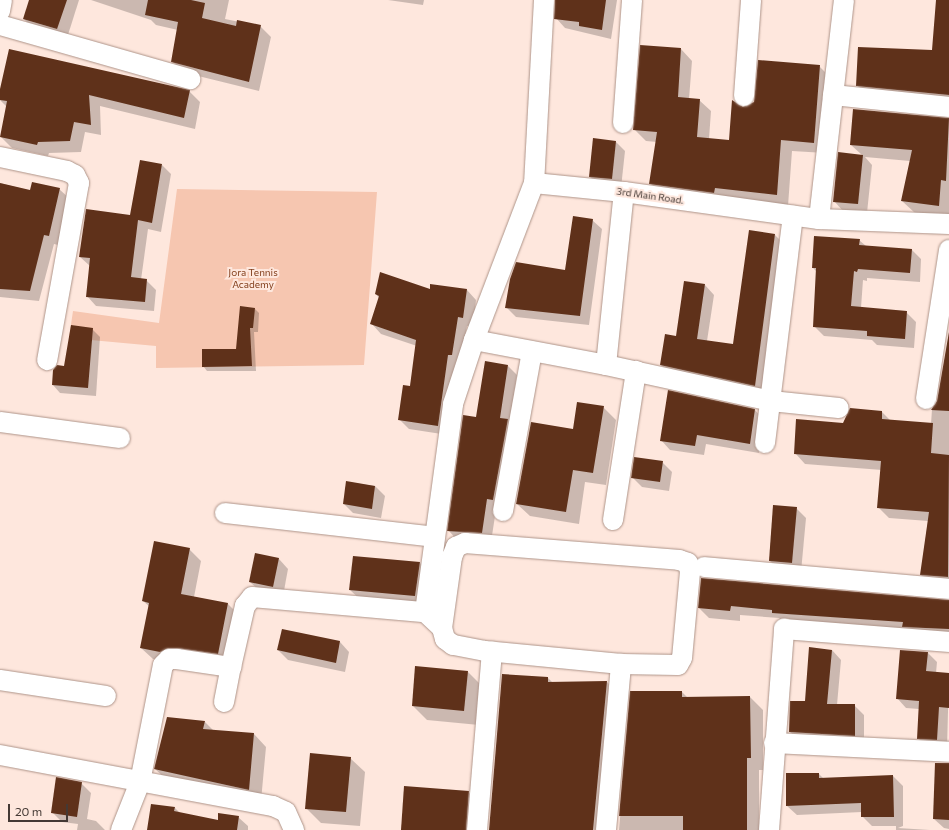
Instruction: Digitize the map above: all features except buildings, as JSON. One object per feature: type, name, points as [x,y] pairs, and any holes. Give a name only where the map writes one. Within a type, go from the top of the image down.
[{"type":"street","points":[[0,11],[2,0]]},
{"type":"street","points":[[424,612],[453,404],[474,340],[534,183],[544,0]]},
{"type":"street","points":[[623,123],[632,0]]},
{"type":"street","points":[[744,96],[751,0]]},
{"type":"street","points":[[820,219],[844,0]]},
{"type":"street","points":[[0,25],[190,79]]},
{"type":"street","points":[[833,95],[949,107]]},
{"type":"street","points":[[0,157],[67,171],[75,175],[79,183],[47,360]]},
{"type":"street","name":"3rd Main Road.","points":[[534,183],[624,192],[820,219],[949,224]]},
{"type":"street","points":[[606,365],[624,192]]},
{"type":"street","points":[[765,443],[793,216]]},
{"type":"street","points":[[926,399],[949,250]]},
{"type":"street","points":[[474,340],[606,365],[771,401],[839,408]]},
{"type":"street","points":[[503,511],[532,352]]},
{"type":"street","points":[[612,520],[636,372]]},
{"type":"street","points":[[0,422],[120,438]]},
{"type":"street","points":[[225,513],[435,537]]},
{"type":"street","points":[[465,543],[680,560],[688,564],[690,572],[682,658],[678,666],[621,664],[492,652],[453,645],[444,639],[442,628],[452,557],[456,547],[465,543]]},
{"type":"street","points":[[704,567],[949,589]]},
{"type":"street","points":[[224,702],[245,606],[252,597],[424,612],[442,628]]},
{"type":"street","points":[[769,830],[774,743],[784,629],[949,642]]},
{"type":"street","points":[[477,830],[492,652]]},
{"type":"street","points":[[121,830],[140,782],[163,665],[169,659],[177,659],[231,667]]},
{"type":"street","points":[[606,830],[621,664]]},
{"type":"street","points":[[0,680],[106,696]]},
{"type":"street","points":[[774,743],[949,752]]},
{"type":"street","points":[[0,755],[274,806],[286,812],[294,830]]},
{"type":"green space","name":"Jora Tennis Academy","points":[[177,189],[377,192],[364,365],[156,368],[156,346],[69,338],[73,311],[159,323]]}]
